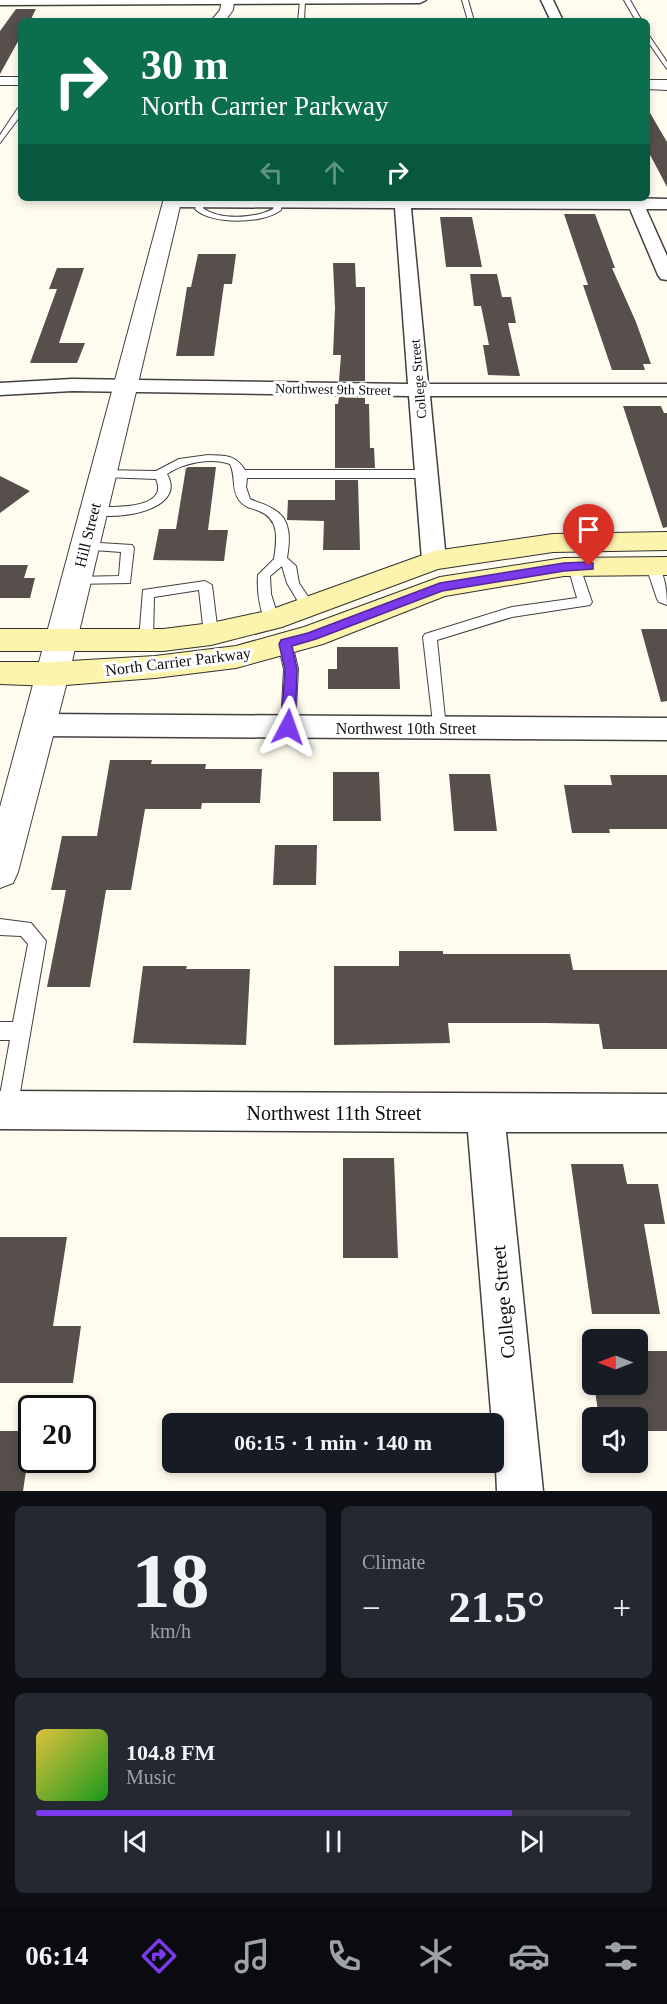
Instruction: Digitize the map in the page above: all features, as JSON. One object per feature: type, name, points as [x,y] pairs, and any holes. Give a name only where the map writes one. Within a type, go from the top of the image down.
[{"type":"main road","name":"North Carrier Parkway","points":[[0,673],[53,674],[155,667],[236,657],[279,632],[308,607],[434,560],[553,543],[667,541]]},
{"type":"main road","name":"North Carrier Parkway","points":[[0,640],[146,640],[211,634],[279,632],[312,636],[440,587],[574,567],[660,566]]},
{"type":"street","points":[[0,2],[321,1],[384,4],[420,0]]},
{"type":"street","points":[[547,0],[555,18]]},
{"type":"street","points":[[220,18],[228,1]]},
{"type":"street","points":[[0,81],[18,81]]},
{"type":"street","points":[[650,84],[667,85]]},
{"type":"street","name":"Hill Street","points":[[0,872],[62,641],[172,201]]},
{"type":"street","points":[[186,201],[284,201]]},
{"type":"street","name":"College Street","points":[[402,201],[434,560]]},
{"type":"street","points":[[518,201],[634,201],[667,204]]},
{"type":"street","points":[[634,201],[667,275]]},
{"type":"street","name":"Northwest 9th Street","points":[[0,389],[126,385],[419,390],[667,390]]},
{"type":"street","name":"Northwest 10th Street","points":[[38,726],[667,729]]},
{"type":"street","name":"Northwest 11th Street","points":[[3,1110],[485,1114],[667,1113]]},
{"type":"street","name":"College Street","points":[[485,1114],[520,1491]]},
{"type":"lane","points":[[465,0],[470,18]]},
{"type":"lane","points":[[627,0],[637,18]]},
{"type":"lane","points":[[301,18],[303,2]]},
{"type":"lane","points":[[650,39],[667,67]]},
{"type":"lane","points":[[0,141],[18,114]]},
{"type":"lane","points":[[158,474],[177,462],[196,459],[228,459],[234,462],[241,474],[239,487],[241,494],[250,504],[271,513],[278,519],[282,530],[280,561]]},
{"type":"lane","points":[[93,511],[135,509],[152,505],[164,491],[163,477],[158,474],[104,473]]},
{"type":"lane","points":[[241,474],[426,474]]},
{"type":"lane","points":[[84,546],[128,548],[125,580]]},
{"type":"lane","points":[[288,727],[291,669],[264,594],[264,575],[269,568],[280,561],[290,566],[294,583],[308,607]]},
{"type":"lane","points":[[660,566],[664,600],[667,600]]},
{"type":"lane","points":[[439,728],[430,637],[512,612],[585,602],[574,567]]},
{"type":"lane","points":[[76,581],[125,580],[148,593],[205,585],[211,634]]},
{"type":"lane","points":[[146,640],[148,593]]},
{"type":"lane","points":[[0,927],[26,929],[37,941],[21,1031],[3,1110]]},
{"type":"lane","points":[[0,1031],[21,1031]]},
{"type":"building","points":[[16,9],[36,9],[32,18],[18,18],[18,41],[0,74],[0,31]]},
{"type":"building","points":[[650,113],[667,142],[667,187],[650,155]]},
{"type":"building","points":[[564,214],[595,214],[615,268],[612,268],[636,322],[651,364],[643,364],[645,370],[612,370],[583,285],[588,285]]},
{"type":"building","points":[[440,217],[472,217],[482,267],[446,267]]},
{"type":"building","points":[[198,254],[236,254],[232,284],[224,284],[214,356],[176,356],[187,287],[191,287]]},
{"type":"building","points":[[333,263],[355,263],[356,287],[365,287],[365,381],[339,381],[341,355],[333,355],[335,308]]},
{"type":"building","points":[[57,268],[84,268],[59,343],[85,343],[77,363],[30,363],[57,289],[49,289]]},
{"type":"building","points":[[470,274],[497,274],[502,297],[511,297],[516,323],[508,323],[520,376],[488,375],[483,345],[489,345],[481,306],[474,306]]},
{"type":"building","points":[[339,397],[365,398],[365,404],[369,404],[370,448],[374,448],[375,468],[335,468],[335,404],[338,404]]},
{"type":"building","points":[[623,406],[661,406],[664,413],[667,413],[667,527],[663,528]]},
{"type":"building","points":[[216,467],[208,530],[228,530],[224,561],[153,560],[159,529],[176,529],[186,468]]},
{"type":"building","points":[[0,476],[30,491],[0,513]]},
{"type":"building","points":[[335,480],[358,480],[360,550],[323,550],[324,521],[287,520],[288,500],[335,500]]},
{"type":"building","points":[[0,565],[28,565],[24,578],[35,578],[30,598],[0,598]]},
{"type":"building","points":[[641,629],[667,629],[667,701],[661,702]]},
{"type":"building","points":[[337,647],[398,647],[400,689],[328,689],[328,669],[337,669]]},
{"type":"building","points":[[110,760],[152,760],[151,764],[206,764],[205,769],[262,769],[260,803],[202,803],[201,809],[145,809],[131,890],[106,890],[90,987],[47,987],[66,890],[51,890],[62,836],[97,836]]},
{"type":"building","points":[[333,772],[379,772],[381,821],[333,821]]},
{"type":"building","points":[[449,774],[490,774],[497,831],[454,831]]},
{"type":"building","points":[[610,775],[667,775],[667,829],[609,829],[610,833],[572,833],[564,785],[612,785]]},
{"type":"building","points":[[275,845],[317,845],[316,885],[273,885]]},
{"type":"building","points":[[399,951],[443,951],[443,954],[570,954],[573,970],[667,970],[667,1049],[603,1049],[599,1024],[545,1023],[448,1023],[450,1043],[334,1045],[334,966],[399,966]]},
{"type":"building","points":[[143,966],[250,969],[246,1045],[133,1043]]},
{"type":"building","points":[[343,1158],[394,1158],[398,1258],[343,1258]]},
{"type":"building","points":[[571,1164],[623,1164],[627,1184],[658,1184],[665,1224],[644,1224],[660,1314],[592,1314]]},
{"type":"building","points":[[0,1237],[67,1237],[53,1326],[81,1326],[73,1383],[0,1383]]},
{"type":"building","points":[[648,1351],[667,1351],[667,1431],[648,1431],[648,1407],[597,1407],[596,1395],[648,1395]]},
{"type":"building","points":[[0,1431],[18,1431],[18,1473],[26,1473],[23,1491],[0,1491]]},
{"type":"route","points":[[288,727],[291,669],[285,644],[312,636],[440,587],[564,567],[589,566]]}]
